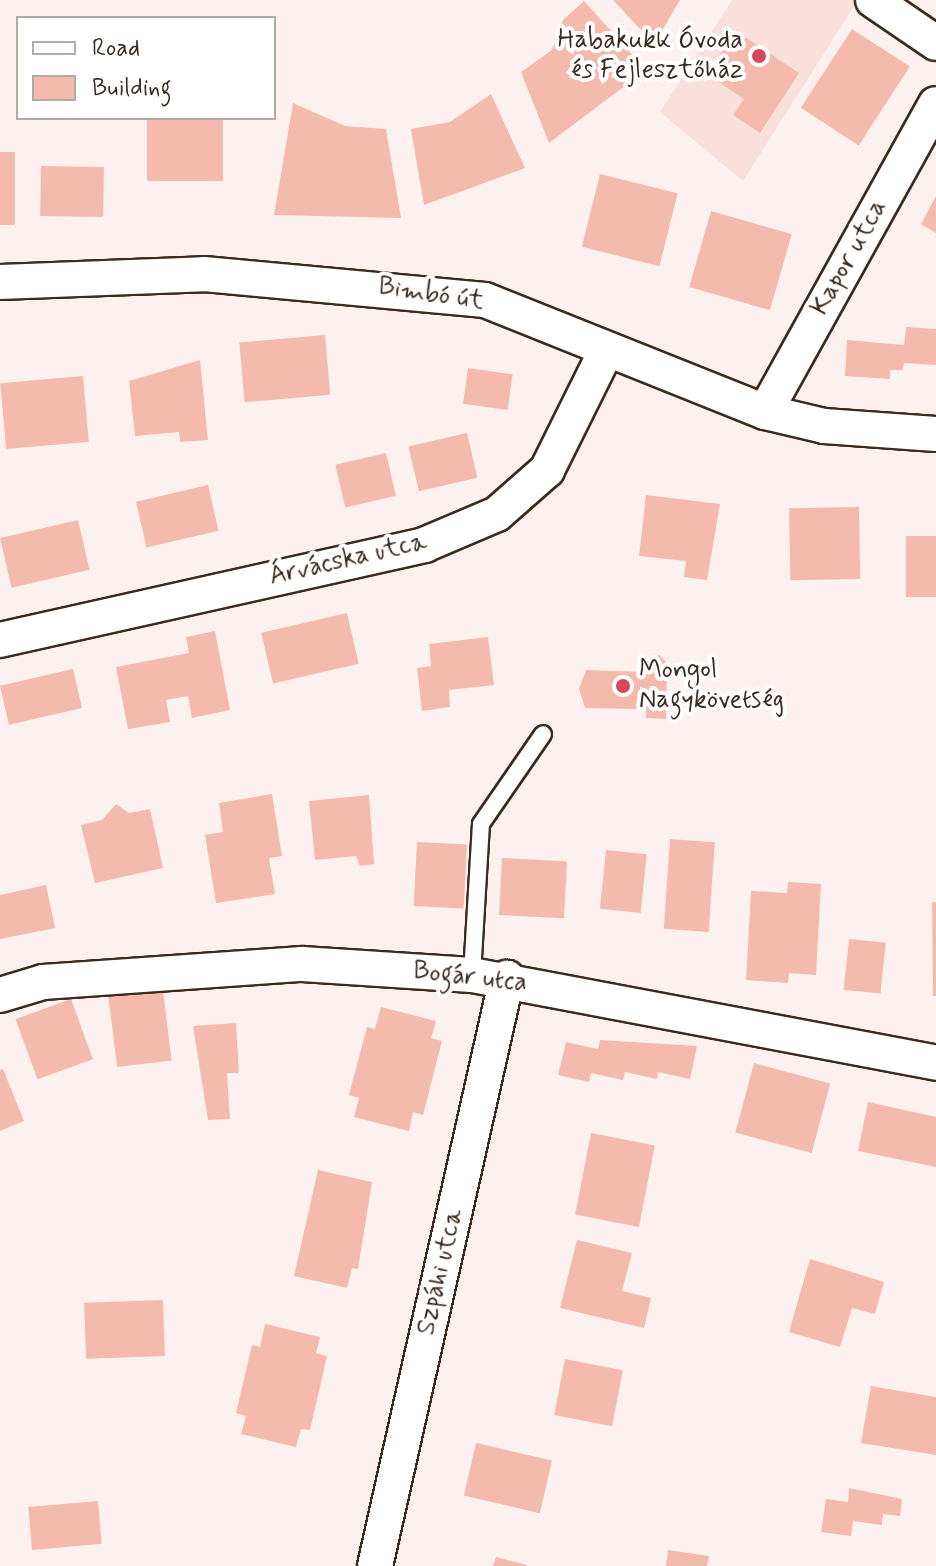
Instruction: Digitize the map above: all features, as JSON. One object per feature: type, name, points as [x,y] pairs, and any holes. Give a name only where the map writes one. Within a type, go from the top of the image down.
[{"type":"street","points":[[873,0],[936,43]]},
{"type":"street","name":"Kapor utca","points":[[765,412],[936,104]]},
{"type":"street","name":"Bimbó út","points":[[0,282],[204,274],[337,283],[485,300],[606,351],[765,412],[824,426],[936,434]]},
{"type":"street","name":"Árvácska utca","points":[[0,640],[424,545],[497,514],[547,470],[606,351]]},
{"type":"street","name":"Bogár utca","points":[[0,995],[43,982],[302,964],[472,975],[507,978],[936,1063]]},
{"type":"street","name":"Szpáhi utca","points":[[375,1566],[507,978]]},
{"type":"lane","points":[[472,975],[481,824],[543,734]]},
{"type":"shaded area","name":"Habakukk Óvoda és Fejlesztőház","points":[[732,0],[858,0],[743,181],[660,112]]},
{"type":"building","points":[[613,0],[680,0],[654,44]]},
{"type":"building","points":[[584,1],[646,70],[549,143],[521,72],[552,50],[563,20]]},
{"type":"building","points":[[852,29],[910,67],[859,145],[801,108]]},
{"type":"building","points":[[736,31],[799,73],[760,133],[733,115],[744,99],[707,74]]},
{"type":"building","points":[[491,94],[525,168],[424,205],[411,129],[450,122]]},
{"type":"building","points":[[293,103],[345,126],[386,129],[401,218],[274,215]]},
{"type":"building","points":[[147,120],[223,120],[223,181],[147,181]]},
{"type":"building","points":[[0,152],[15,152],[15,225],[0,225]]},
{"type":"building","points":[[41,166],[104,167],[103,217],[40,216]]},
{"type":"building","points":[[600,174],[678,193],[659,266],[582,247]]},
{"type":"building","points":[[936,196],[936,233],[921,224]]},
{"type":"building","points":[[711,211],[792,234],[770,310],[689,287]]},
{"type":"building","points":[[906,327],[936,329],[936,365],[904,363],[903,370],[890,370],[890,379],[845,376],[847,340],[904,345]]},
{"type":"building","points":[[325,335],[330,395],[245,402],[239,342]]},
{"type":"building","points":[[200,360],[208,440],[180,442],[179,432],[135,436],[129,381]]},
{"type":"building","points":[[468,368],[513,374],[508,410],[463,404]]},
{"type":"building","points":[[83,376],[89,442],[6,449],[0,383]]},
{"type":"building","points":[[467,433],[477,478],[419,491],[409,446]]},
{"type":"building","points":[[386,453],[396,496],[345,508],[335,465]]},
{"type":"building","points":[[208,485],[219,531],[146,547],[136,502]]},
{"type":"building","points":[[646,495],[720,504],[707,580],[684,577],[686,561],[639,556]]},
{"type":"building","points":[[859,507],[860,579],[790,580],[789,508]]},
{"type":"building","points":[[78,520],[89,570],[12,588],[0,538]]},
{"type":"building","points":[[906,536],[936,536],[936,597],[906,597]]},
{"type":"building","points":[[347,613],[359,664],[273,683],[261,633]]},
{"type":"building","points":[[215,631],[230,710],[192,718],[188,696],[166,700],[170,722],[128,729],[116,667],[189,653],[186,637]]},
{"type":"building","points":[[488,637],[494,685],[449,690],[450,707],[422,711],[417,668],[431,666],[429,644]]},
{"type":"building","name":"Mongol Nagykövetség","points":[[660,655],[667,664],[666,719],[646,718],[646,709],[585,708],[579,689],[586,670],[647,672],[649,658]]},
{"type":"building","points":[[73,669],[82,708],[9,725],[0,686]]},
{"type":"building","points":[[272,794],[282,856],[269,858],[275,894],[216,903],[205,835],[223,832],[219,803]]},
{"type":"building","points":[[369,795],[374,864],[360,866],[356,856],[315,860],[309,801]]},
{"type":"building","points":[[116,804],[129,813],[150,809],[163,868],[95,883],[81,825],[102,820]]},
{"type":"building","points":[[670,839],[715,842],[709,932],[664,929]]},
{"type":"building","points":[[417,842],[467,845],[464,909],[414,906]]},
{"type":"building","points":[[606,850],[647,854],[641,913],[600,909]]},
{"type":"building","points":[[502,858],[567,861],[564,918],[499,915]]},
{"type":"building","points":[[788,882],[821,884],[816,975],[789,973],[788,983],[746,980],[751,891],[787,893]]},
{"type":"building","points":[[46,885],[55,928],[0,939],[0,895]]},
{"type":"building","points":[[932,902],[936,902],[936,996],[933,996]]},
{"type":"building","points":[[849,939],[886,943],[880,994],[844,990]]},
{"type":"building","points":[[162,982],[172,1060],[117,1067],[107,989]]},
{"type":"building","points":[[71,999],[93,1059],[37,1079],[16,1019]]},
{"type":"building","points":[[381,1007],[436,1021],[431,1038],[442,1041],[423,1115],[413,1112],[409,1131],[354,1117],[359,1098],[349,1095],[367,1027],[375,1029]]},
{"type":"building","points":[[236,1023],[239,1073],[227,1073],[230,1119],[208,1120],[193,1026]]},
{"type":"building","points":[[600,1040],[697,1046],[690,1079],[658,1072],[657,1079],[625,1072],[623,1080],[591,1073],[589,1082],[558,1075],[566,1042],[598,1049]]},
{"type":"building","points":[[754,1063],[830,1083],[812,1153],[735,1133]]},
{"type":"building","points":[[3,1069],[24,1121],[0,1131],[0,1070]]},
{"type":"building","points":[[868,1102],[936,1117],[936,1167],[858,1151]]},
{"type":"building","points":[[591,1133],[655,1145],[639,1227],[575,1214]]},
{"type":"building","points":[[318,1170],[372,1182],[358,1269],[352,1268],[347,1288],[294,1276]]},
{"type":"building","points":[[577,1240],[632,1253],[622,1291],[651,1298],[644,1328],[560,1308]]},
{"type":"building","points":[[810,1259],[884,1282],[875,1314],[852,1308],[840,1347],[789,1332]]},
{"type":"building","points":[[163,1300],[165,1356],[86,1359],[84,1303]]},
{"type":"building","points":[[265,1324],[320,1337],[316,1353],[327,1356],[310,1430],[301,1429],[296,1447],[241,1434],[246,1416],[236,1413],[252,1345],[260,1347]]},
{"type":"building","points":[[565,1359],[623,1370],[612,1426],[554,1415]]},
{"type":"building","points":[[871,1386],[936,1397],[936,1455],[861,1443]]},
{"type":"building","points":[[476,1443],[552,1461],[540,1513],[464,1496]]},
{"type":"building","points":[[849,1488],[902,1499],[900,1516],[883,1514],[882,1525],[853,1521],[851,1536],[821,1532],[826,1499],[848,1502]]},
{"type":"building","points":[[98,1501],[102,1544],[32,1550],[28,1507]]},
{"type":"building","points":[[668,1550],[709,1556],[707,1566],[666,1566]]},
{"type":"building","points":[[496,1557],[527,1565],[527,1566],[493,1566]]},
{"type":"place","name":"Habakukk Óvoda és Fejlesztőház","points":[[759,56]]},
{"type":"place","name":"Mongol Nagykövetség","points":[[623,686]]}]
